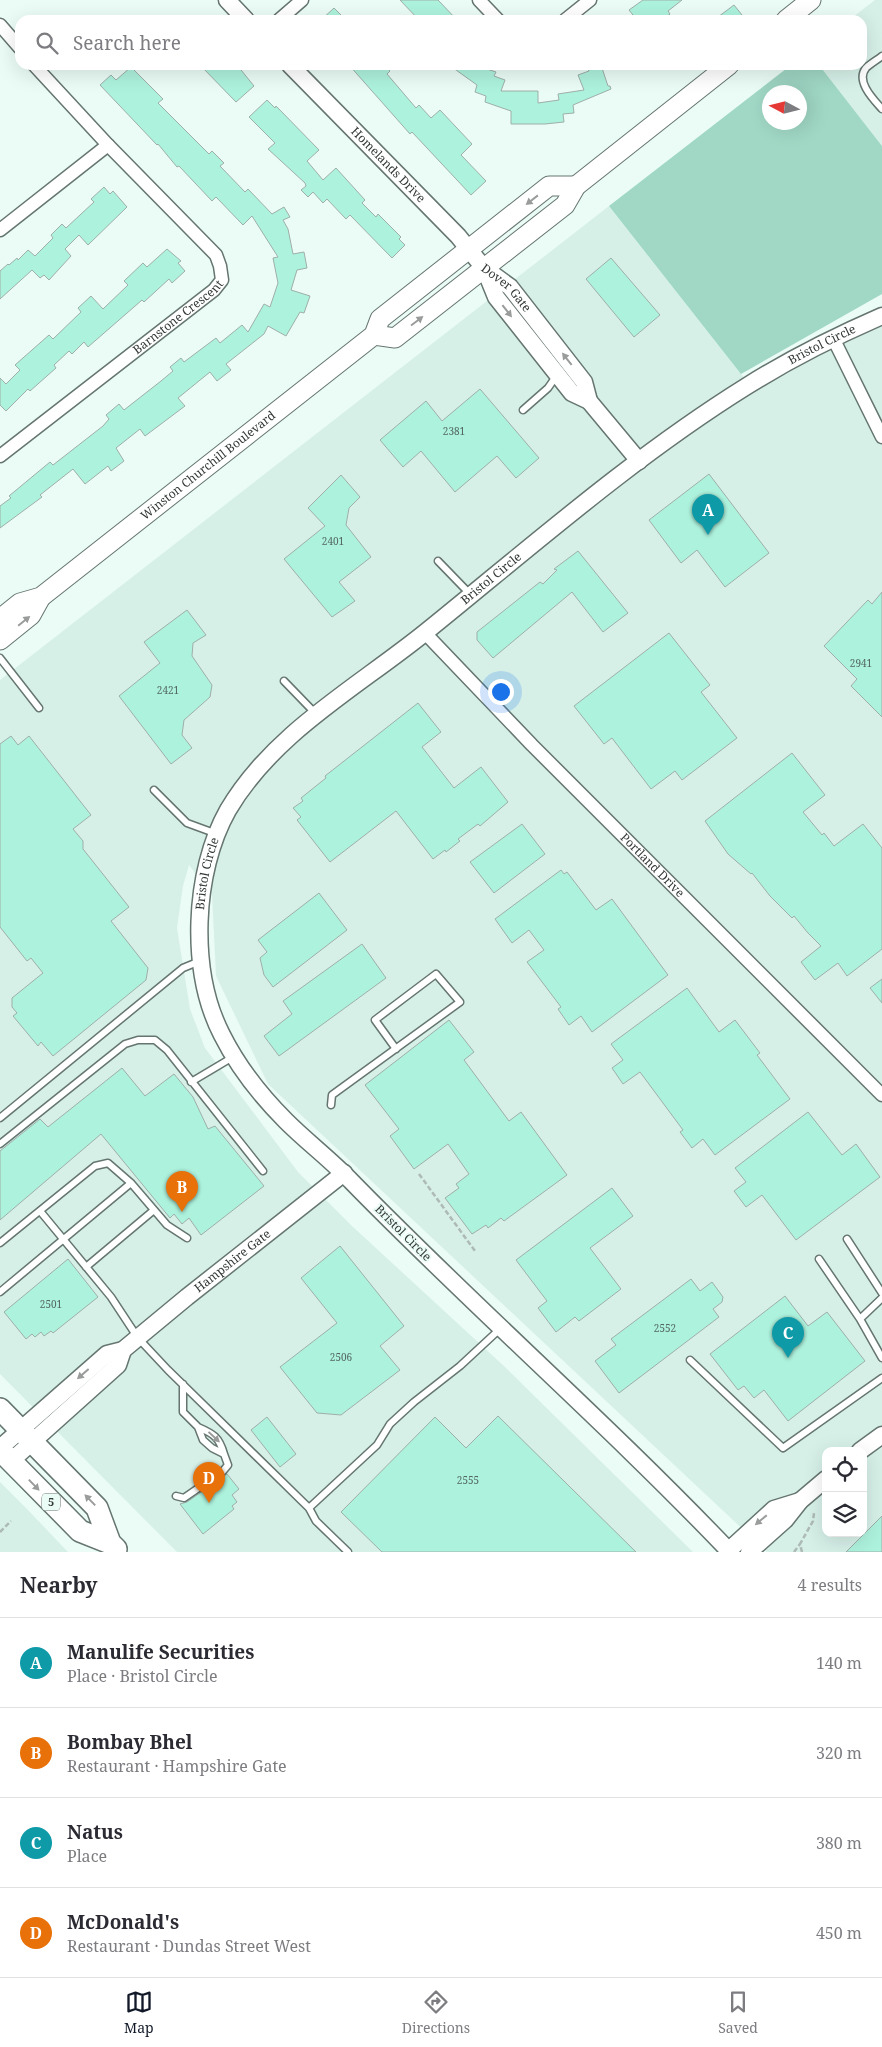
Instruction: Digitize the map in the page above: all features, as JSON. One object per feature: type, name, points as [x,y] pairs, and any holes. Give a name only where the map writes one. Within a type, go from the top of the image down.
[{"type":"main road","points":[[792,15],[811,0]]},
{"type":"main road","points":[[374,335],[394,338],[565,205],[576,186],[723,70]]},
{"type":"main road","name":"Winston Churchill Boulevard","points":[[0,619],[20,603],[41,597],[374,335],[380,319],[549,186],[576,186]]},
{"type":"main road","name":"Winston Churchill Boulevard","points":[[0,640],[31,615],[41,597]]},
{"type":"main road","name":"5","points":[[0,1409],[97,1508],[115,1548]]},
{"type":"main road","name":"5","points":[[4,1456],[80,1531],[115,1548]]},
{"type":"street","points":[[227,0],[241,15]]},
{"type":"street","points":[[285,15],[302,0]]},
{"type":"street","points":[[479,0],[493,15]]},
{"type":"street","points":[[570,15],[590,0]]},
{"type":"street","points":[[0,25],[15,42]]},
{"type":"street","name":"Barnstone Crescent","points":[[0,456],[214,290],[222,280],[216,255],[108,145],[39,70]]},
{"type":"street","name":"Homelands Drive","points":[[295,70],[458,236],[484,268]]},
{"type":"street","points":[[0,230],[108,145]]},
{"type":"street","name":"Dover Gate","points":[[484,268],[496,297],[572,393],[589,402],[639,461]]},
{"type":"street","name":"Dover Gate","points":[[484,268],[510,287],[584,382],[589,402]]},
{"type":"street","name":"Bristol Circle","points":[[728,1551],[662,1482],[426,1256],[344,1173],[286,1121],[243,1072],[220,1031],[200,961],[200,908],[203,882],[217,834],[226,815],[259,766],[287,739],[424,633],[470,594],[639,461],[749,384],[833,338],[882,316]]},
{"type":"street","points":[[833,338],[882,437]]},
{"type":"street","name":"Portland Drive","points":[[424,633],[532,745],[882,1095]]},
{"type":"street","name":"Hampshire Gate","points":[[4,1456],[118,1365],[123,1350],[344,1173]]},
{"type":"street","points":[[866,1447],[882,1435]]},
{"type":"street","points":[[749,1552],[785,1520],[800,1501],[822,1482]]},
{"type":"street","points":[[728,1551],[774,1509],[800,1501]]},
{"type":"lane","points":[[867,67],[882,56]]},
{"type":"lane","points":[[865,70],[863,77],[870,94],[882,109]]},
{"type":"lane","points":[[524,410],[548,388],[558,374]]},
{"type":"lane","points":[[438,561],[470,594]]},
{"type":"lane","points":[[0,658],[39,708]]},
{"type":"lane","points":[[284,681],[317,715]]},
{"type":"lane","points":[[154,790],[187,823],[217,834]]},
{"type":"lane","points":[[0,1118],[183,968],[200,961]]},
{"type":"lane","points":[[331,1105],[332,1095],[396,1049],[460,1002],[436,974],[375,1020],[396,1049]]},
{"type":"lane","points":[[0,1144],[125,1044],[138,1040],[155,1040],[167,1050],[263,1171]]},
{"type":"lane","points":[[191,1082],[234,1056]]},
{"type":"lane","points":[[0,1243],[95,1166],[108,1163],[131,1183],[167,1225],[187,1238]]},
{"type":"lane","points":[[0,1292],[131,1183]]},
{"type":"lane","points":[[86,1267],[154,1210]]},
{"type":"lane","points":[[40,1211],[111,1298],[138,1338],[309,1508],[316,1521],[348,1552]]},
{"type":"lane","points":[[847,1239],[882,1294]]},
{"type":"lane","points":[[820,1259],[860,1319],[882,1358]]},
{"type":"lane","points":[[860,1319],[882,1298]]},
{"type":"lane","points":[[309,1508],[377,1444],[390,1424],[414,1402],[460,1366],[502,1327]]},
{"type":"lane","points":[[690,1360],[783,1448],[882,1378]]},
{"type":"lane","points":[[176,1496],[184,1498],[223,1471],[228,1465],[220,1440],[198,1427],[183,1412],[183,1384]]},
{"type":"lane","points":[[198,1427],[203,1440],[212,1448],[224,1454]]},
{"type":"path","points":[[419,1174],[474,1252]]},
{"type":"path","points":[[794,1552],[813,1522],[814,1513]]},
{"type":"path","points":[[0,1532],[11,1521]]},
{"type":"path","points":[[800,1544],[802,1552]]},
{"type":"shaded area","points":[[875,0],[882,0],[882,146],[823,70],[867,70],[867,15],[856,15]]},
{"type":"shaded area","points":[[609,206],[749,384],[882,316],[882,1552],[767,1552],[268,1084],[216,976],[212,895],[189,865],[183,886],[177,928],[190,1009],[205,1048],[298,1172],[352,1226],[505,1367],[693,1552],[177,1552],[0,1374],[0,680]]},
{"type":"shaded area","points":[[0,1482],[27,1509],[68,1552],[0,1552]]},
{"type":"green space","points":[[785,70],[823,70],[882,146],[882,294],[741,374],[609,206],[762,87],[762,130],[807,130],[807,85],[765,85]]},
{"type":"building","points":[[400,0],[438,0],[452,15],[414,15]]},
{"type":"building","points":[[643,0],[682,0],[668,11],[669,15],[633,15],[629,10]]},
{"type":"building","points":[[734,5],[742,15],[721,15]]},
{"type":"building","points":[[334,8],[341,15],[326,15]]},
{"type":"building","points":[[128,70],[134,70],[163,99],[158,103],[209,154],[212,151],[224,163],[220,166],[245,192],[248,189],[272,214],[284,207],[290,217],[283,220],[288,229],[293,254],[304,252],[307,268],[297,270],[291,290],[310,296],[304,313],[300,312],[286,336],[268,326],[264,334],[226,364],[231,370],[217,381],[210,372],[178,398],[185,406],[145,436],[140,429],[116,448],[124,461],[111,471],[108,466],[85,484],[73,469],[40,495],[42,497],[0,528],[0,506],[11,498],[9,496],[50,462],[53,465],[103,426],[109,419],[106,415],[119,404],[124,410],[161,381],[173,371],[170,367],[181,358],[184,362],[216,338],[220,343],[242,325],[248,332],[264,304],[270,307],[278,283],[273,258],[278,257],[252,216],[243,225],[216,197],[212,201],[179,166],[177,167],[158,144],[100,85],[111,75],[116,80]]},
{"type":"building","points":[[205,70],[241,70],[254,86],[236,102]]},
{"type":"building","points":[[353,70],[389,70],[387,74],[416,108],[419,105],[431,118],[440,110],[472,144],[461,155],[486,181],[471,195],[412,132],[410,134]]},
{"type":"building","points":[[456,70],[490,70],[496,72],[494,76],[505,80],[501,91],[538,91],[538,103],[559,100],[558,94],[584,90],[578,75],[588,70],[603,70],[608,86],[611,89],[573,105],[574,113],[563,114],[564,122],[511,124],[511,111],[485,102],[486,96],[475,92],[477,85]]},
{"type":"building","points":[[267,100],[275,108],[276,106],[319,150],[307,161],[323,180],[336,168],[365,200],[362,203],[376,217],[378,214],[401,237],[399,239],[405,245],[392,258],[350,215],[346,219],[327,199],[323,203],[313,192],[308,197],[301,190],[306,186],[305,183],[268,149],[275,143],[249,117]]},
{"type":"building","points":[[104,187],[110,194],[113,191],[127,207],[88,245],[79,235],[65,249],[71,256],[49,280],[44,275],[40,278],[32,270],[0,299],[0,271],[17,258],[18,260],[28,250],[35,256],[53,238],[51,235],[62,224],[66,228],[94,202],[91,199]]},
{"type":"building","points":[[167,249],[181,261],[178,263],[185,271],[172,283],[169,279],[144,302],[142,300],[88,347],[84,342],[72,354],[69,351],[54,365],[56,368],[30,391],[28,389],[6,411],[0,405],[0,378],[6,384],[20,370],[15,365],[49,335],[53,339],[81,312],[78,308],[91,296],[103,309],[128,285],[124,281],[143,263],[147,267]]},
{"type":"building","points":[[611,258],[660,315],[634,337],[586,279]]},
{"type":"building","points":[[480,389],[539,458],[516,478],[497,456],[455,492],[421,451],[403,467],[380,440],[426,401],[442,421]]},
{"type":"building","points":[[709,474],[769,553],[725,587],[697,550],[681,563],[649,520]]},
{"type":"building","points":[[341,475],[360,497],[349,508],[346,525],[371,557],[339,582],[355,601],[332,617],[284,559],[325,526],[308,508]]},
{"type":"building","points":[[578,551],[628,613],[603,632],[572,592],[493,658],[477,640],[477,632],[540,582],[543,584],[557,570],[554,569]]},
{"type":"building","points":[[882,592],[882,717],[851,686],[857,679],[824,646],[868,600],[872,604]]},
{"type":"building","points":[[187,610],[206,635],[193,643],[192,656],[212,685],[210,697],[184,720],[182,735],[192,748],[171,764],[119,696],[160,663],[144,642]]},
{"type":"building","points":[[669,633],[710,685],[701,692],[737,738],[682,780],[675,771],[651,789],[612,738],[604,744],[574,706]]},
{"type":"building","points":[[418,703],[441,732],[422,747],[454,788],[481,767],[508,802],[480,826],[478,824],[458,839],[460,841],[446,852],[445,850],[433,859],[396,811],[330,862],[297,820],[301,817],[293,808],[303,801],[301,798],[326,778],[325,776]]},
{"type":"building","points":[[11,736],[18,745],[29,736],[91,815],[73,829],[83,841],[83,849],[129,907],[111,921],[148,968],[146,980],[53,1056],[41,1042],[38,1046],[13,1016],[17,1013],[12,1007],[12,998],[43,973],[31,958],[27,961],[0,927],[0,744]]},
{"type":"building","points":[[792,753],[825,795],[803,812],[822,835],[824,833],[834,846],[863,824],[882,848],[882,949],[847,976],[838,963],[815,980],[801,962],[821,946],[794,916],[792,918],[770,896],[752,873],[728,854],[705,821]]},
{"type":"building","points":[[522,824],[545,854],[494,893],[470,862]]},
{"type":"building","points":[[561,870],[564,874],[567,872],[596,910],[612,899],[668,975],[592,1032],[581,1016],[569,1025],[558,1009],[561,1007],[527,962],[544,950],[529,930],[512,943],[495,919]]},
{"type":"building","points":[[319,893],[347,930],[273,987],[264,975],[260,958],[267,952],[258,940]]},
{"type":"building","points":[[362,944],[386,978],[279,1056],[264,1036],[292,1014],[283,1001]]},
{"type":"building","points":[[882,979],[882,1003],[870,988]]},
{"type":"building","points":[[687,988],[719,1032],[735,1020],[760,1053],[757,1055],[790,1099],[715,1155],[703,1139],[692,1148],[680,1132],[683,1130],[640,1072],[623,1084],[612,1068],[623,1060],[611,1044]]},
{"type":"building","points":[[449,1020],[474,1052],[464,1060],[509,1121],[521,1112],[567,1175],[504,1221],[501,1218],[488,1228],[486,1225],[472,1234],[445,1198],[459,1188],[456,1184],[469,1174],[448,1144],[414,1169],[390,1136],[399,1129],[365,1085]]},
{"type":"building","points":[[122,1068],[145,1096],[174,1074],[193,1097],[208,1129],[215,1126],[264,1186],[201,1235],[189,1218],[182,1224],[174,1214],[170,1218],[101,1134],[0,1220],[0,1151],[40,1119],[48,1127]]},
{"type":"building","points":[[808,1112],[842,1155],[856,1144],[880,1177],[796,1240],[762,1195],[746,1207],[734,1191],[746,1182],[735,1168]]},
{"type":"building","points":[[612,1188],[633,1216],[590,1248],[621,1289],[579,1321],[575,1317],[556,1332],[538,1308],[547,1301],[516,1260]]},
{"type":"building","points":[[340,1246],[404,1326],[380,1346],[400,1370],[341,1415],[317,1413],[280,1367],[337,1323],[301,1278]]},
{"type":"building","points":[[68,1259],[98,1297],[53,1333],[51,1331],[44,1336],[41,1332],[35,1337],[32,1334],[26,1339],[4,1312]]},
{"type":"building","points":[[691,1279],[700,1291],[712,1282],[723,1297],[722,1302],[713,1309],[719,1317],[619,1393],[595,1361],[616,1345],[611,1339]]},
{"type":"building","points":[[785,1296],[808,1326],[827,1312],[865,1361],[788,1421],[764,1390],[754,1398],[744,1386],[738,1390],[710,1354]]},
{"type":"building","points":[[498,1416],[636,1552],[382,1552],[341,1512],[435,1417],[466,1448]]},
{"type":"building","points":[[267,1417],[296,1454],[280,1467],[251,1430]]},
{"type":"building","points":[[227,1474],[239,1489],[232,1495],[237,1502],[232,1506],[234,1509],[203,1534],[180,1504],[187,1502]]},
{"type":"building","points":[[882,1516],[882,1552],[846,1552],[861,1537],[867,1537],[867,1531]]},
{"type":"place","name":"Manulife Securities","points":[[708,535]]},
{"type":"place","name":"Bombay Bhel","points":[[182,1212]]},
{"type":"place","name":"Natus","points":[[788,1358]]},
{"type":"place","name":"McDonald's","points":[[209,1503]]}]
